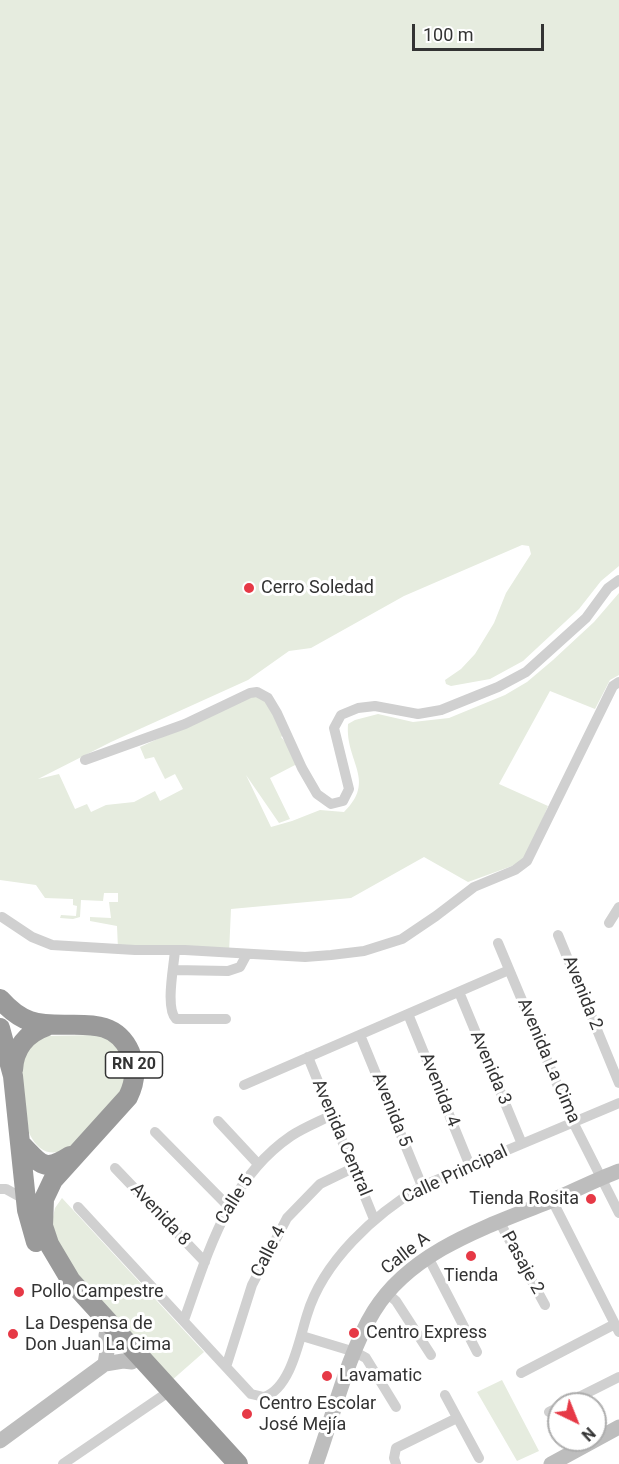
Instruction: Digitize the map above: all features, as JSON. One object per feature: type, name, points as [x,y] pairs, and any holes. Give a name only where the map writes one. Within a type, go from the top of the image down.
[{"type":"highway","name":"RN 20","points":[[0,999],[21,1017],[47,1026],[95,1025],[106,1028],[117,1035],[128,1048],[134,1066],[134,1084],[128,1098],[53,1180],[44,1199],[43,1226],[49,1244],[71,1281],[238,1464]]},
{"type":"highway","points":[[13,1076],[14,1060],[21,1045],[32,1033],[47,1026]]},
{"type":"highway","points":[[0,1028],[13,1076],[26,1200],[30,1222],[41,1254],[56,1277],[106,1335],[226,1464]]},
{"type":"highway","points":[[21,1144],[37,1160],[49,1166],[79,1151]]},
{"type":"street","points":[[85,760],[185,724],[250,693],[257,692],[268,698],[277,713],[302,768],[317,794],[331,804],[343,801],[350,789],[334,728],[341,715],[358,708],[375,706],[418,714],[441,710],[498,687],[526,672],[586,618],[608,588],[619,580]]},
{"type":"street","points":[[2,917],[32,937],[52,945],[135,950],[305,957],[364,951],[402,939],[474,886],[515,870],[527,861],[613,686],[619,682]]},
{"type":"street","points":[[609,923],[619,907]]},
{"type":"street","name":"Avenida 2","points":[[558,935],[619,1083]]},
{"type":"street","name":"Avenida La Cima","points":[[498,943],[573,1122],[619,1213]]},
{"type":"street","points":[[175,950],[170,1006],[172,1015],[176,1019],[226,1019]]},
{"type":"street","points":[[174,970],[228,971],[240,967],[247,954]]},
{"type":"street","points":[[244,1085],[509,970]]},
{"type":"street","name":"Avenida 3","points":[[459,992],[522,1144]]},
{"type":"street","name":"Avenida 4","points":[[408,1014],[471,1166]]},
{"type":"street","name":"Avenida 5","points":[[360,1035],[422,1186]]},
{"type":"street","name":"Avenida Central","points":[[308,1057],[375,1219]]},
{"type":"street","name":"Calle Principal","points":[[78,1207],[252,1394],[264,1397],[278,1390],[281,1385],[302,1336],[307,1314],[318,1288],[344,1251],[375,1219],[422,1186],[619,1103]]},
{"type":"street","name":"Calle 5","points":[[184,1320],[228,1206],[258,1164],[291,1136],[332,1115]]},
{"type":"street","points":[[218,1121],[258,1164]]},
{"type":"street","points":[[155,1132],[228,1206]]},
{"type":"street","name":"Avenida 8","points":[[115,1168],[205,1262]]},
{"type":"street","name":"Calle 4","points":[[226,1366],[252,1285],[287,1218],[320,1184],[353,1168]]},
{"type":"street","name":"Calle A","points":[[316,1464],[355,1352],[373,1312],[387,1293],[417,1265],[456,1242],[499,1221],[619,1171]]},
{"type":"street","points":[[0,1189],[6,1188],[26,1200]]},
{"type":"street","points":[[521,1373],[617,1328],[552,1200]]},
{"type":"street","name":"Pasaje 2","points":[[499,1221],[545,1305]]},
{"type":"street","points":[[428,1257],[477,1352]]},
{"type":"street","points":[[387,1293],[396,1301],[431,1355]]},
{"type":"street","points":[[105,1364],[108,1345],[106,1335]]},
{"type":"street","points":[[302,1336],[355,1352],[366,1358],[396,1407]]},
{"type":"street","points":[[0,1441],[105,1364],[132,1362]]},
{"type":"street","points":[[589,1392],[619,1377]]},
{"type":"street","points":[[63,1464],[164,1395]]},
{"type":"street","points":[[445,1395],[479,1458]]},
{"type":"street","points":[[396,1464],[394,1458],[396,1448],[457,1418]]},
{"type":"street","points":[[551,1464],[619,1427]]},
{"type":"shaded area","points":[[0,0],[619,0],[619,566],[601,581],[579,609],[523,661],[490,679],[451,686],[446,684],[445,680],[461,669],[475,654],[494,623],[506,593],[531,554],[529,546],[522,545],[404,596],[311,648],[289,651],[248,680],[111,742],[38,779],[59,774],[75,809],[87,804],[91,812],[106,805],[134,802],[155,791],[160,801],[183,789],[175,774],[165,779],[154,757],[145,759],[140,747],[254,695],[266,699],[285,734],[281,737],[290,747],[297,764],[270,778],[290,819],[279,823],[246,775],[271,827],[320,810],[344,812],[354,801],[359,780],[348,737],[348,724],[378,714],[413,722],[449,718],[505,695],[527,682],[553,660],[594,622],[619,593],[619,675],[610,680],[595,709],[550,691],[499,784],[548,806],[527,858],[468,882],[424,857],[351,898],[231,909],[229,953],[118,949],[117,926],[90,921],[90,917],[111,918],[109,902],[118,902],[118,893],[104,893],[103,901],[81,900],[80,917],[60,918],[61,915],[76,916],[77,906],[73,905],[73,899],[45,898],[36,885],[0,880]]},
{"type":"shaded area","points":[[96,1035],[108,1038],[125,1053],[126,1086],[94,1126],[67,1149],[53,1153],[40,1148],[29,1133],[20,1065],[27,1046],[46,1036]]},
{"type":"shaded area","points":[[62,1198],[204,1352],[171,1381],[76,1278],[54,1237],[52,1222],[55,1208]]},
{"type":"shaded area","points":[[502,1380],[539,1451],[517,1461],[477,1392]]},
{"type":"place","name":"Cerro Soledad","points":[[249,588]]},
{"type":"place","name":"Tienda Rosita","points":[[591,1199]]},
{"type":"place","name":"Tienda","points":[[471,1256]]},
{"type":"place","name":"Pollo Campestre","points":[[19,1292]]},
{"type":"place","name":"Centro Express","points":[[354,1333]]},
{"type":"place","name":"La Despensa de Don Juan La Cima","points":[[13,1334]]},
{"type":"place","name":"Lavamatic","points":[[327,1376]]},
{"type":"place","name":"Centro Escolar José Mejía","points":[[247,1414]]}]
